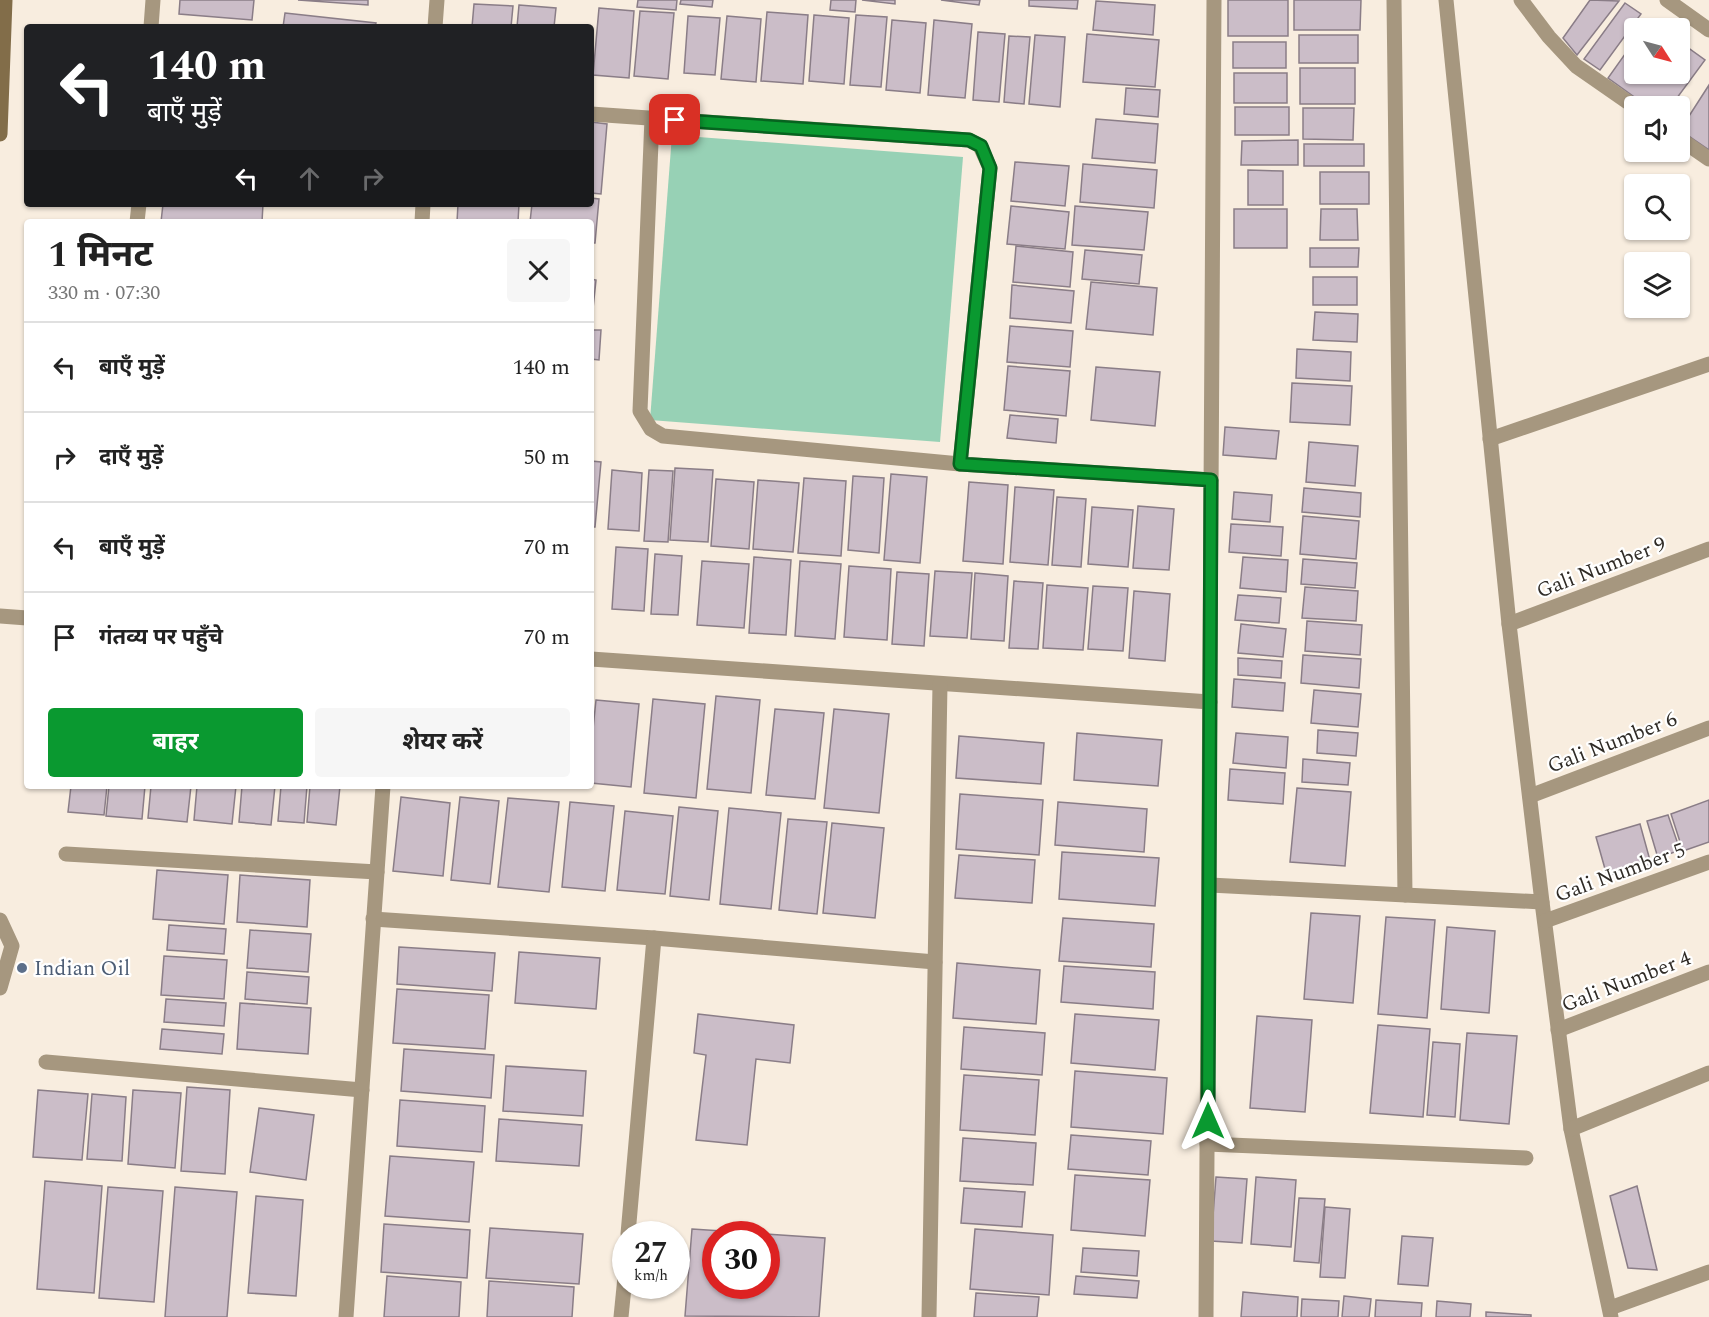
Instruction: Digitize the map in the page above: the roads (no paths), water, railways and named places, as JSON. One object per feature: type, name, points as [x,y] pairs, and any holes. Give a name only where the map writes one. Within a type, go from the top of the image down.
[{"type":"main road","points":[[0,134],[5,0]]},
{"type":"street","points":[[151,24],[153,0]]},
{"type":"street","points":[[435,24],[437,0]]},
{"type":"street","points":[[1206,1317],[1214,0]]},
{"type":"street","points":[[1394,0],[1405,895]]},
{"type":"street","points":[[1446,0],[1509,624],[1542,902],[1571,1130],[1610,1312],[1709,1272]]},
{"type":"street","points":[[1521,0],[1549,37],[1576,66],[1624,99]]},
{"type":"street","points":[[1667,0],[1709,30]]},
{"type":"street","points":[[594,114],[969,140],[981,146],[990,168],[960,464]]},
{"type":"street","points":[[652,118],[640,411],[651,429],[663,436],[960,464],[1211,480]]},
{"type":"street","points":[[1690,146],[1709,159]]},
{"type":"street","points":[[1490,440],[1709,364]]},
{"type":"street","name":"Gali Number 9","points":[[1509,624],[1709,549]]},
{"type":"street","points":[[0,616],[24,618]]},
{"type":"street","points":[[594,659],[1210,702]]},
{"type":"street","points":[[929,1317],[940,684]]},
{"type":"street","name":"Gali Number 6","points":[[1530,796],[1709,728]]},
{"type":"street","points":[[346,1317],[383,789]]},
{"type":"street","points":[[66,854],[377,872]]},
{"type":"street","name":"Gali Number 5","points":[[1545,921],[1709,862]]},
{"type":"street","points":[[1210,885],[1542,902]]},
{"type":"street","points":[[373,919],[654,938],[935,962]]},
{"type":"street","points":[[0,920],[12,946],[0,988]]},
{"type":"street","points":[[629,1221],[654,938]]},
{"type":"street","name":"Gali Number 4","points":[[1558,1030],[1709,972]]},
{"type":"street","points":[[46,1062],[362,1090]]},
{"type":"street","points":[[1571,1130],[1709,1074]]},
{"type":"street","points":[[1208,1144],[1526,1158]]},
{"type":"street","points":[[621,1317],[623,1299]]},
{"type":"place","name":"Indian Oil","points":[[22,968]]}]
